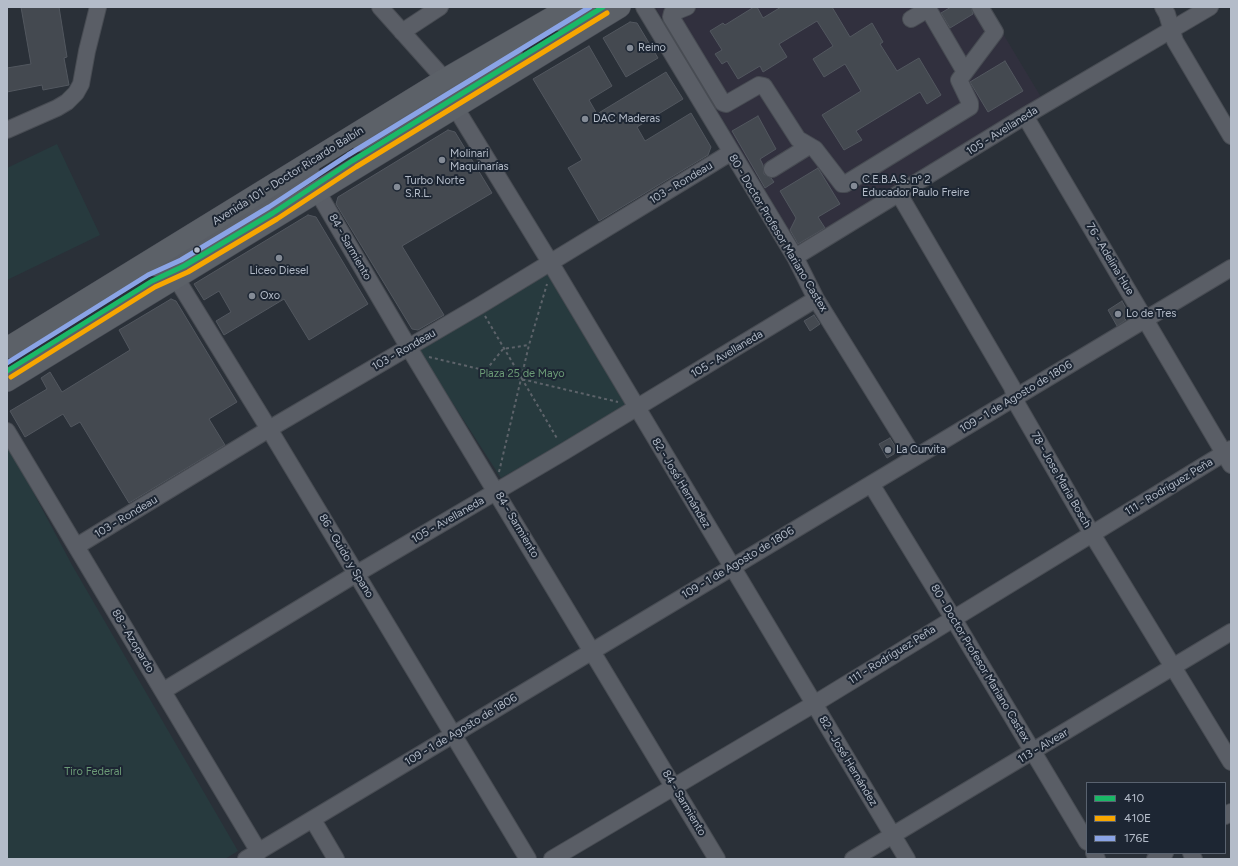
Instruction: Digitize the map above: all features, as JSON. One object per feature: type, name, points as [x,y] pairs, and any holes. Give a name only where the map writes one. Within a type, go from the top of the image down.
[{"type":"main road","name":"Avenida 101 - Doctor Ricardo Balbín","points":[[7,381],[168,267],[443,80],[570,7]]},
{"type":"main road","name":"Avenida 101 - Doctor Ricardo Balbín","points":[[7,348],[317,191],[620,7]]},
{"type":"street","points":[[7,130],[57,108],[67,102],[76,93],[82,84],[87,51],[98,7]]},
{"type":"street","points":[[380,7],[439,72],[443,80]]},
{"type":"street","points":[[402,32],[440,7]]},
{"type":"street","points":[[7,371],[152,282],[179,258],[254,213],[303,177],[587,7]]},
{"type":"street","points":[[7,358],[36,340],[168,267],[273,213],[352,161],[603,7]]},
{"type":"street","name":"80 - Doctor Profesor Mariano Castex","points":[[644,7],[730,153],[795,257],[816,299],[914,457]]},
{"type":"street","points":[[687,7],[672,13],[671,17],[724,103],[726,104],[759,85],[764,86],[798,139],[818,153],[839,182],[845,184],[970,107],[970,103],[959,82],[995,32],[980,7]]},
{"type":"street","points":[[1163,7],[1173,30],[1175,41],[1231,136]]},
{"type":"street","name":"105 - Avellaneda","points":[[795,257],[1025,116],[1210,7]]},
{"type":"street","points":[[911,19],[928,8],[965,72]]},
{"type":"street","name":"82 - José Hernández","points":[[455,107],[907,859]]},
{"type":"street","name":"76 - Adelina Hue","points":[[1025,116],[1146,320],[1229,456]]},
{"type":"street","points":[[772,169],[809,146]]},
{"type":"street","name":"103 - Rondeau","points":[[77,546],[269,429],[411,350],[479,306],[551,265],[730,153]]},
{"type":"street","name":"84 - Sarmiento","points":[[317,191],[717,859]]},
{"type":"street","name":"78 - Jose Maria Bosch","points":[[899,194],[1012,387],[1018,406],[1092,534],[1231,762]]},
{"type":"street","name":"86 - Guido y Spano","points":[[168,267],[269,429],[528,859]]},
{"type":"street","name":"109 - 1 de Agosto de 1806","points":[[252,855],[313,820],[592,650],[1231,268]]},
{"type":"street","name":"105 - Avellaneda","points":[[163,691],[816,299]]},
{"type":"street","points":[[7,354],[36,340]]},
{"type":"street","name":"88 - Azopardo","points":[[7,431],[163,691],[252,855]]},
{"type":"street","name":"111 - Rodríguez Peña","points":[[552,859],[814,704],[1092,534],[1229,456]]},
{"type":"street","name":"80 - Doctor Profesor Mariano Castex","points":[[871,484],[954,618],[1086,840]]},
{"type":"street","name":"113 - Alvear","points":[[853,859],[1231,632]]},
{"type":"street","points":[[313,820],[336,859]]},
{"type":"path","points":[[496,490],[529,345],[551,265]]},
{"type":"path","points":[[479,306],[521,380],[565,451]]},
{"type":"path","points":[[486,370],[504,349],[529,345]]},
{"type":"path","points":[[411,350],[521,380],[635,407]]},
{"type":"shaded area","points":[[655,7],[987,7],[1041,97],[798,245]]},
{"type":"green space","points":[[57,144],[100,235],[7,280],[7,168]]},
{"type":"green space","name":"Plaza 25 de Mayo","points":[[547,274],[627,407],[501,478],[419,351]]},
{"type":"green space","name":"Tiro Federal","points":[[7,443],[72,565],[238,851],[225,859],[7,859]]},
{"type":"building","points":[[21,7],[59,7],[67,57],[64,58],[69,85],[43,90],[42,85],[7,92],[7,68],[31,64]]},
{"type":"building","points":[[754,7],[757,7],[763,18],[781,7],[832,7],[850,37],[872,23],[883,42],[880,44],[897,71],[919,58],[941,95],[927,104],[920,92],[856,131],[862,140],[844,150],[822,115],[861,91],[845,64],[824,77],[813,59],[833,46],[817,21],[779,44],[787,57],[763,72],[760,66],[738,79],[727,61],[722,64],[715,54],[722,50],[710,31],[723,23],[725,25]]},
{"type":"building","points":[[951,7],[971,7],[973,14],[950,28],[941,13]]},
{"type":"building","name":"Reino","points":[[630,22],[637,23],[658,58],[626,77],[603,38]]},
{"type":"building","points":[[589,46],[612,86],[589,100],[597,114],[666,72],[683,99],[637,127],[645,141],[691,113],[711,147],[708,155],[599,221],[568,168],[582,160],[533,79]]},
{"type":"building","points":[[1005,61],[1023,91],[988,112],[970,82]]},
{"type":"building","points":[[758,116],[776,149],[760,159],[763,165],[764,174],[771,178],[774,182],[765,188],[732,131]]},
{"type":"building","points":[[448,130],[455,132],[492,193],[402,246],[444,315],[418,330],[412,329],[336,204],[338,197]]},
{"type":"building","points":[[818,168],[840,204],[818,217],[825,228],[798,244],[790,230],[796,218],[780,191]]},
{"type":"building","points":[[308,215],[316,217],[368,304],[309,340],[284,299],[224,335],[216,321],[231,312],[219,291],[204,300],[194,284]]},
{"type":"building","points":[[171,299],[176,301],[237,402],[209,419],[225,445],[129,503],[80,422],[71,427],[63,414],[25,437],[10,411],[47,389],[41,378],[50,372],[62,392],[130,350],[119,330]]},
{"type":"building","name":"Lo de Tres","points":[[1122,301],[1127,310],[1125,312],[1128,316],[1124,318],[1126,320],[1117,326],[1108,310]]},
{"type":"building","points":[[814,315],[820,324],[810,331],[804,321]]},
{"type":"building","name":"La Curvita","points":[[890,438],[895,446],[894,454],[887,458],[879,444]]},
{"type":"transit line","name":"176E","points":[[7,363],[148,275],[181,260],[269,207],[348,155],[590,7]]},
{"type":"transit line","name":"410","points":[[7,371],[152,281],[184,266],[273,213],[352,161],[603,7]]},
{"type":"transit line","name":"410E","points":[[11,377],[155,287],[188,272],[277,219],[356,167],[607,13]]},
{"type":"place","name":"Reino","points":[[630,48]]},
{"type":"place","name":"DAC Maderas","points":[[585,119]]},
{"type":"place","name":"Molinari Maquinarías","points":[[442,160]]},
{"type":"place","name":"C.E.B.A.S. nº 2 Educador Paulo Freire","points":[[854,186]]},
{"type":"place","name":"Turbo Norte S.R.L.","points":[[397,187]]},
{"type":"place","name":"Liceo Diesel","points":[[279,258]]},
{"type":"place","name":"Oxo","points":[[252,296]]},
{"type":"place","name":"Lo de Tres","points":[[1118,314]]},
{"type":"place","name":"La Curvita","points":[[888,450]]}]
